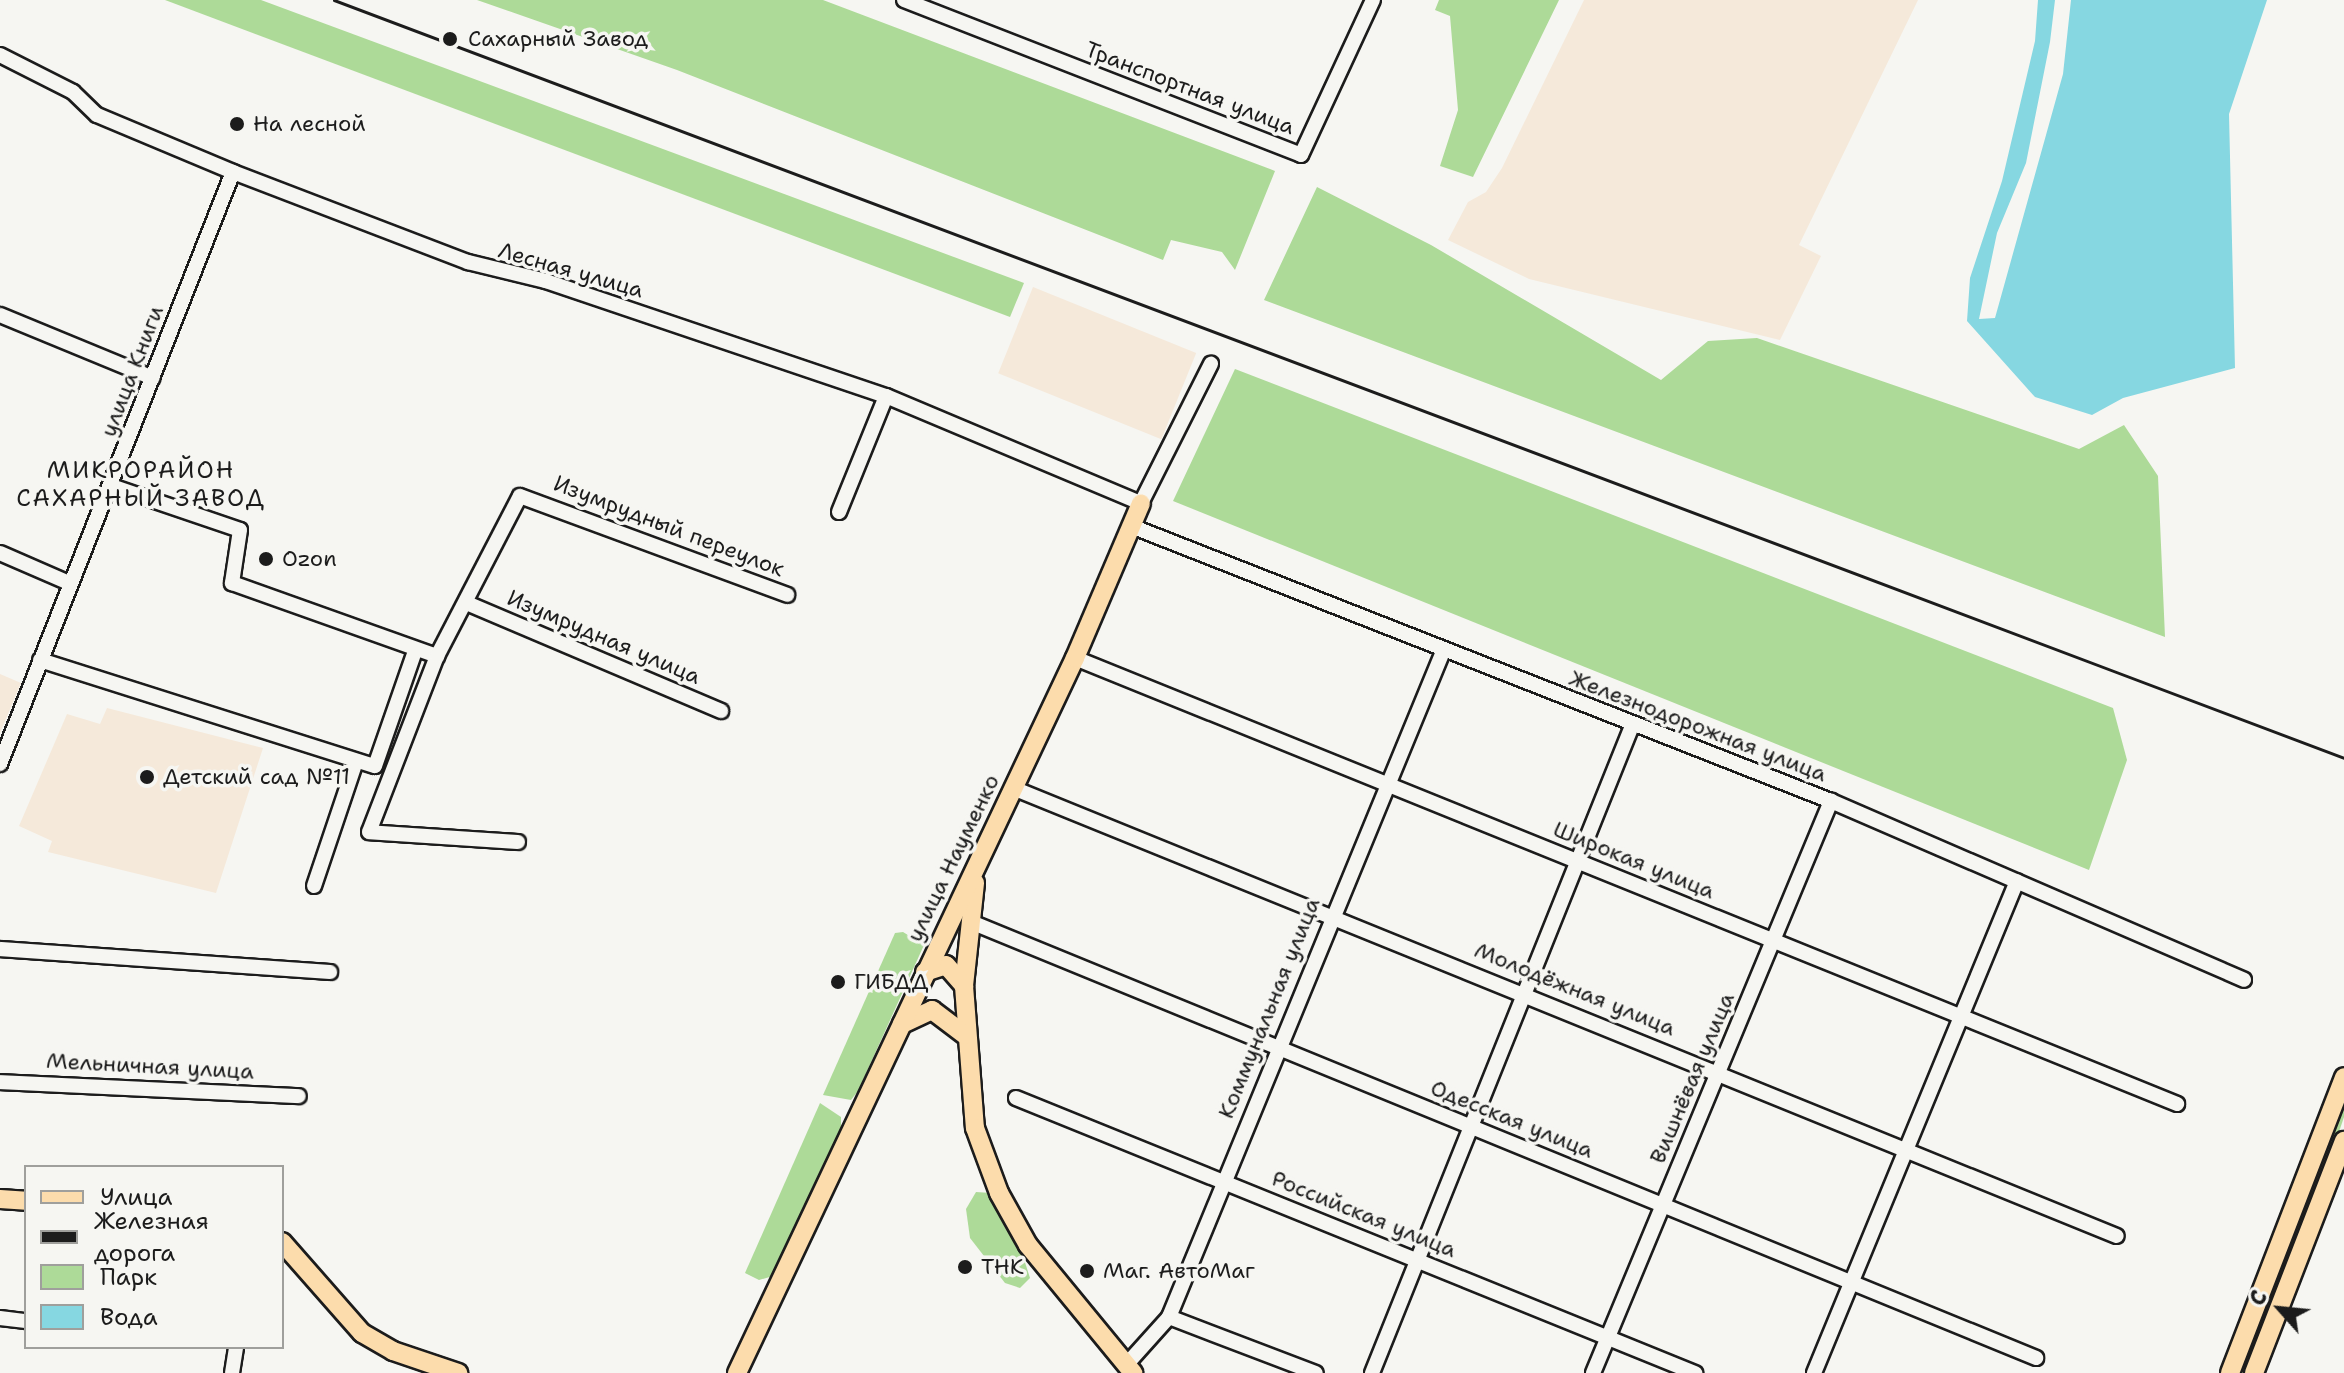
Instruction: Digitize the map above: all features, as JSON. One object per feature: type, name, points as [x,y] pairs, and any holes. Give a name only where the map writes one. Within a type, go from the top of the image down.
[{"type":"main road","name":"улица Науменко","points":[[922,1007],[925,972],[1075,658],[1141,503]]},
{"type":"main road","points":[[976,868],[964,986],[965,1035],[975,1128],[999,1193],[1052,1281],[1127,1370]]},
{"type":"main road","points":[[925,972],[946,965],[964,986]]},
{"type":"main road","points":[[737,1373],[900,1025],[922,1007],[952,1001],[964,986]]},
{"type":"main road","points":[[922,1007],[965,1035]]},
{"type":"main road","points":[[2230,1373],[2344,1077]]},
{"type":"main road","points":[[2254,1373],[2344,1141]]},
{"type":"main road","points":[[0,1199],[24,1201]]},
{"type":"main road","points":[[284,1244],[362,1333],[393,1351],[458,1373]]},
{"type":"street","name":"Транспортная улица","points":[[904,0],[1301,155],[1373,0]]},
{"type":"street","name":"Лесная улица","points":[[0,55],[73,92],[97,115],[233,172],[468,262],[546,281],[886,396],[1141,503]]},
{"type":"street","name":"улица Книги","points":[[0,764],[233,172]]},
{"type":"street","points":[[0,315],[153,378]]},
{"type":"street","name":"улица Науменко","points":[[1141,503],[1211,364]]},
{"type":"street","points":[[839,512],[886,396]]},
{"type":"street","points":[[111,486],[240,530],[232,583],[415,651],[437,656]]},
{"type":"street","name":"Изумрудный переулок","points":[[518,842],[369,832],[437,656],[469,604],[507,513],[520,496],[787,595]]},
{"type":"street","name":"Железнодорожная улица","points":[[1131,526],[1632,726],[1831,801],[2244,980]]},
{"type":"street","points":[[0,553],[69,583]]},
{"type":"street","name":"Изумрудная улица","points":[[469,604],[721,711]]},
{"type":"street","name":"Коммунальная улица","points":[[1127,1370],[1169,1317],[1444,649]]},
{"type":"street","points":[[40,660],[375,766],[415,651]]},
{"type":"street","name":"Широкая улица","points":[[1075,658],[1774,938],[2177,1104]]},
{"type":"street","points":[[1372,1373],[1474,1128],[1524,992],[1632,726]]},
{"type":"street","points":[[314,886],[356,761]]},
{"type":"street","name":"Молодёжная улица","points":[[1013,788],[1333,914],[2117,1236]]},
{"type":"street","name":"Вишнёвая улица","points":[[1593,1373],[1831,801]]},
{"type":"street","points":[[1814,1373],[2017,881]]},
{"type":"street","name":"Одесская улица","points":[[971,922],[1664,1203],[2036,1358]]},
{"type":"street","points":[[0,949],[330,972]]},
{"type":"street","name":"Мельничная улица","points":[[0,1082],[299,1096]]},
{"type":"street","name":"Российская улица","points":[[1016,1098],[1695,1373]]},
{"type":"street","points":[[1169,1317],[1316,1373]]},
{"type":"street","points":[[0,1318],[24,1321]]},
{"type":"street","points":[[232,1373],[236,1349]]},
{"type":"shaded area","points":[[1584,0],[1918,0],[1799,245],[1821,256],[1780,340],[1529,279],[1448,240],[1468,202],[1486,192],[1502,168]]},
{"type":"shaded area","points":[[1033,287],[1196,353],[1161,439],[998,373]]},
{"type":"shaded area","points":[[0,674],[21,683],[0,733]]},
{"type":"shaded area","name":"Детский сад №11","points":[[107,708],[263,748],[216,893],[48,852],[52,841],[19,826],[67,714],[100,724]]},
{"type":"green space","points":[[165,0],[261,0],[1024,283],[1010,317]]},
{"type":"green space","points":[[477,0],[823,0],[1275,171],[1235,270],[1222,252],[1171,240],[1163,260],[677,70]]},
{"type":"green space","points":[[1439,0],[1559,0],[1473,177],[1440,166],[1458,110],[1450,16],[1435,10]]},
{"type":"green space","points":[[1317,187],[1431,245],[1661,380],[1708,341],[1757,338],[2079,449],[2124,425],[2158,476],[2165,637],[1264,300]]},
{"type":"green space","points":[[1235,369],[2113,708],[2127,760],[2089,870],[1173,501]]},
{"type":"green space","points":[[903,932],[924,945],[858,1091],[851,1100],[823,1095],[895,933]]},
{"type":"green space","points":[[2344,1098],[2344,1117],[2319,1191],[2267,1324],[2245,1373],[2238,1373]]},
{"type":"green space","points":[[820,1103],[841,1117],[841,1131],[773,1276],[759,1280],[745,1273]]},
{"type":"green space","points":[[976,1192],[991,1193],[1022,1253],[1030,1278],[1020,1288],[1005,1283],[970,1238],[966,1209]]},
{"type":"water","points":[[2038,0],[2055,0],[2050,42],[2026,163],[1997,233],[1979,319],[1995,318],[2063,74],[2071,0],[2267,0],[2229,114],[2235,368],[2123,398],[2092,415],[2035,397],[1967,321],[1970,278],[2002,181],[2035,41]]},
{"type":"railway","points":[[334,0],[2344,758]]},
{"type":"place","name":"Сахарный Завод","points":[[450,39]]},
{"type":"place","name":"На лесной","points":[[237,124]]},
{"type":"place","name":"Ozon","points":[[266,559]]},
{"type":"place","name":"Детский сад №11","points":[[147,777]]},
{"type":"place","name":"ГИБДД","points":[[838,982]]},
{"type":"place","name":"ТНК","points":[[965,1267]]},
{"type":"place","name":"Маг. АвтоМаг","points":[[1087,1271]]},
{"type":"district","name":"МИКРОРАЙОН САХАРНЫЙ ЗАВОД","points":[[141,485]]}]
